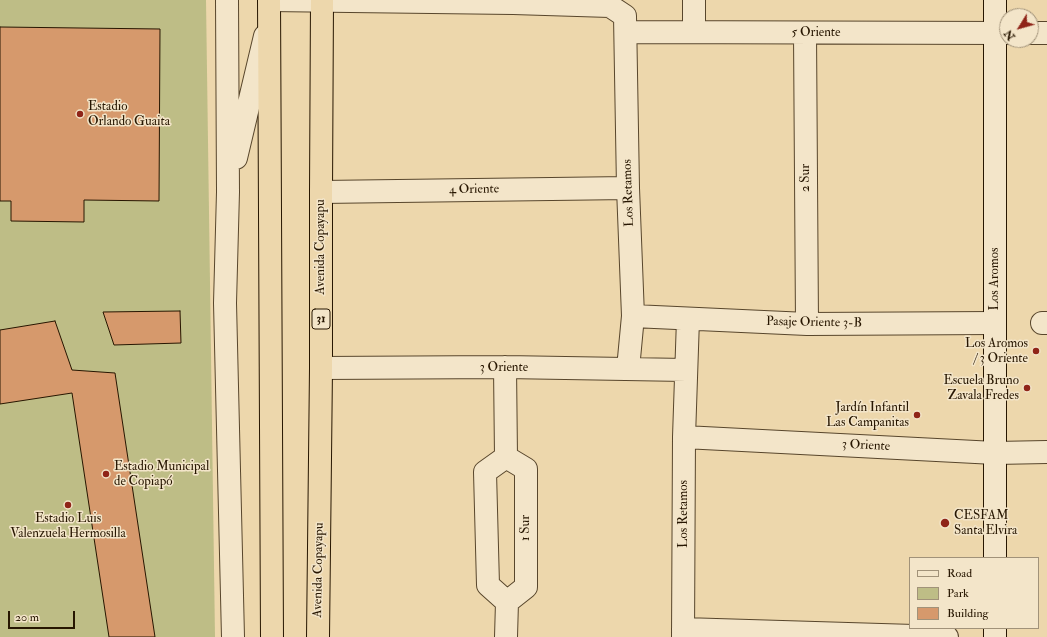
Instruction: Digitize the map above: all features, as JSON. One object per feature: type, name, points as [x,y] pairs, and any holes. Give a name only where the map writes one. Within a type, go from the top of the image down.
[{"type":"highway","points":[[269,0],[272,637]]},
{"type":"highway","name":"Avenida Copayapu","points":[[318,637],[322,368],[320,192],[322,1]]},
{"type":"street","points":[[227,0],[228,192],[225,303],[233,637]]},
{"type":"street","points":[[269,0],[513,2],[610,6],[625,24]]},
{"type":"street","points":[[694,0],[694,32]]},
{"type":"street","name":"Los Aromos","points":[[995,0],[999,22]]},
{"type":"street","name":"5 Oriente","points":[[625,24],[694,32],[999,33]]},
{"type":"street","name":"Los Retamos","points":[[625,24],[628,188],[633,316],[628,369]]},
{"type":"street","points":[[228,192],[268,25]]},
{"type":"street","name":"2 Sur","points":[[805,33],[806,324]]},
{"type":"street","name":"Los Aromos","points":[[995,557],[995,323],[1001,48]]},
{"type":"street","name":"4 Oriente","points":[[320,192],[628,188]]},
{"type":"street","name":"Pasaje Oriente 3-B","points":[[633,316],[806,324],[995,323]]},
{"type":"street","name":"Los Retamos","points":[[683,633],[684,437],[688,319]]},
{"type":"street","points":[[505,367],[506,457],[485,472],[488,585],[507,602],[506,637]]},
{"type":"street","name":"3 Oriente","points":[[322,368],[505,367],[686,370]]},
{"type":"street","name":"3 Oriente","points":[[684,437],[995,453],[1047,452]]},
{"type":"street","name":"1 Sur","points":[[506,457],[526,469],[526,587],[507,602]]},
{"type":"street","points":[[683,633],[947,637]]},
{"type":"green space","name":"Estadio Municipal de Copiapó","points":[[0,0],[206,0],[215,637],[0,637]]},
{"type":"building","name":"Estadio Orlando Guaita","points":[[0,27],[160,29],[159,201],[84,200],[84,222],[11,221],[11,201],[0,201]]},
{"type":"building","points":[[180,311],[181,343],[114,345],[103,312]]},
{"type":"building","points":[[55,321],[72,370],[115,373],[155,637],[109,637],[72,393],[0,404],[0,330]]},
{"type":"place","name":"Estadio Orlando Guaita","points":[[80,114]]},
{"type":"place","name":"Los Aromos / 3 Oriente","points":[[1036,351]]},
{"type":"place","name":"Escuela Bruno Zavala Fredes","points":[[1027,388]]},
{"type":"place","name":"Jardín Infantil Las Campanitas","points":[[917,415]]},
{"type":"place","name":"Estadio Municipal de Copiapó","points":[[106,474]]},
{"type":"place","name":"Estadio Luis Valenzuela Hermosilla","points":[[68,505]]},
{"type":"place","name":"CESFAM Santa Elvira","points":[[945,523]]}]
